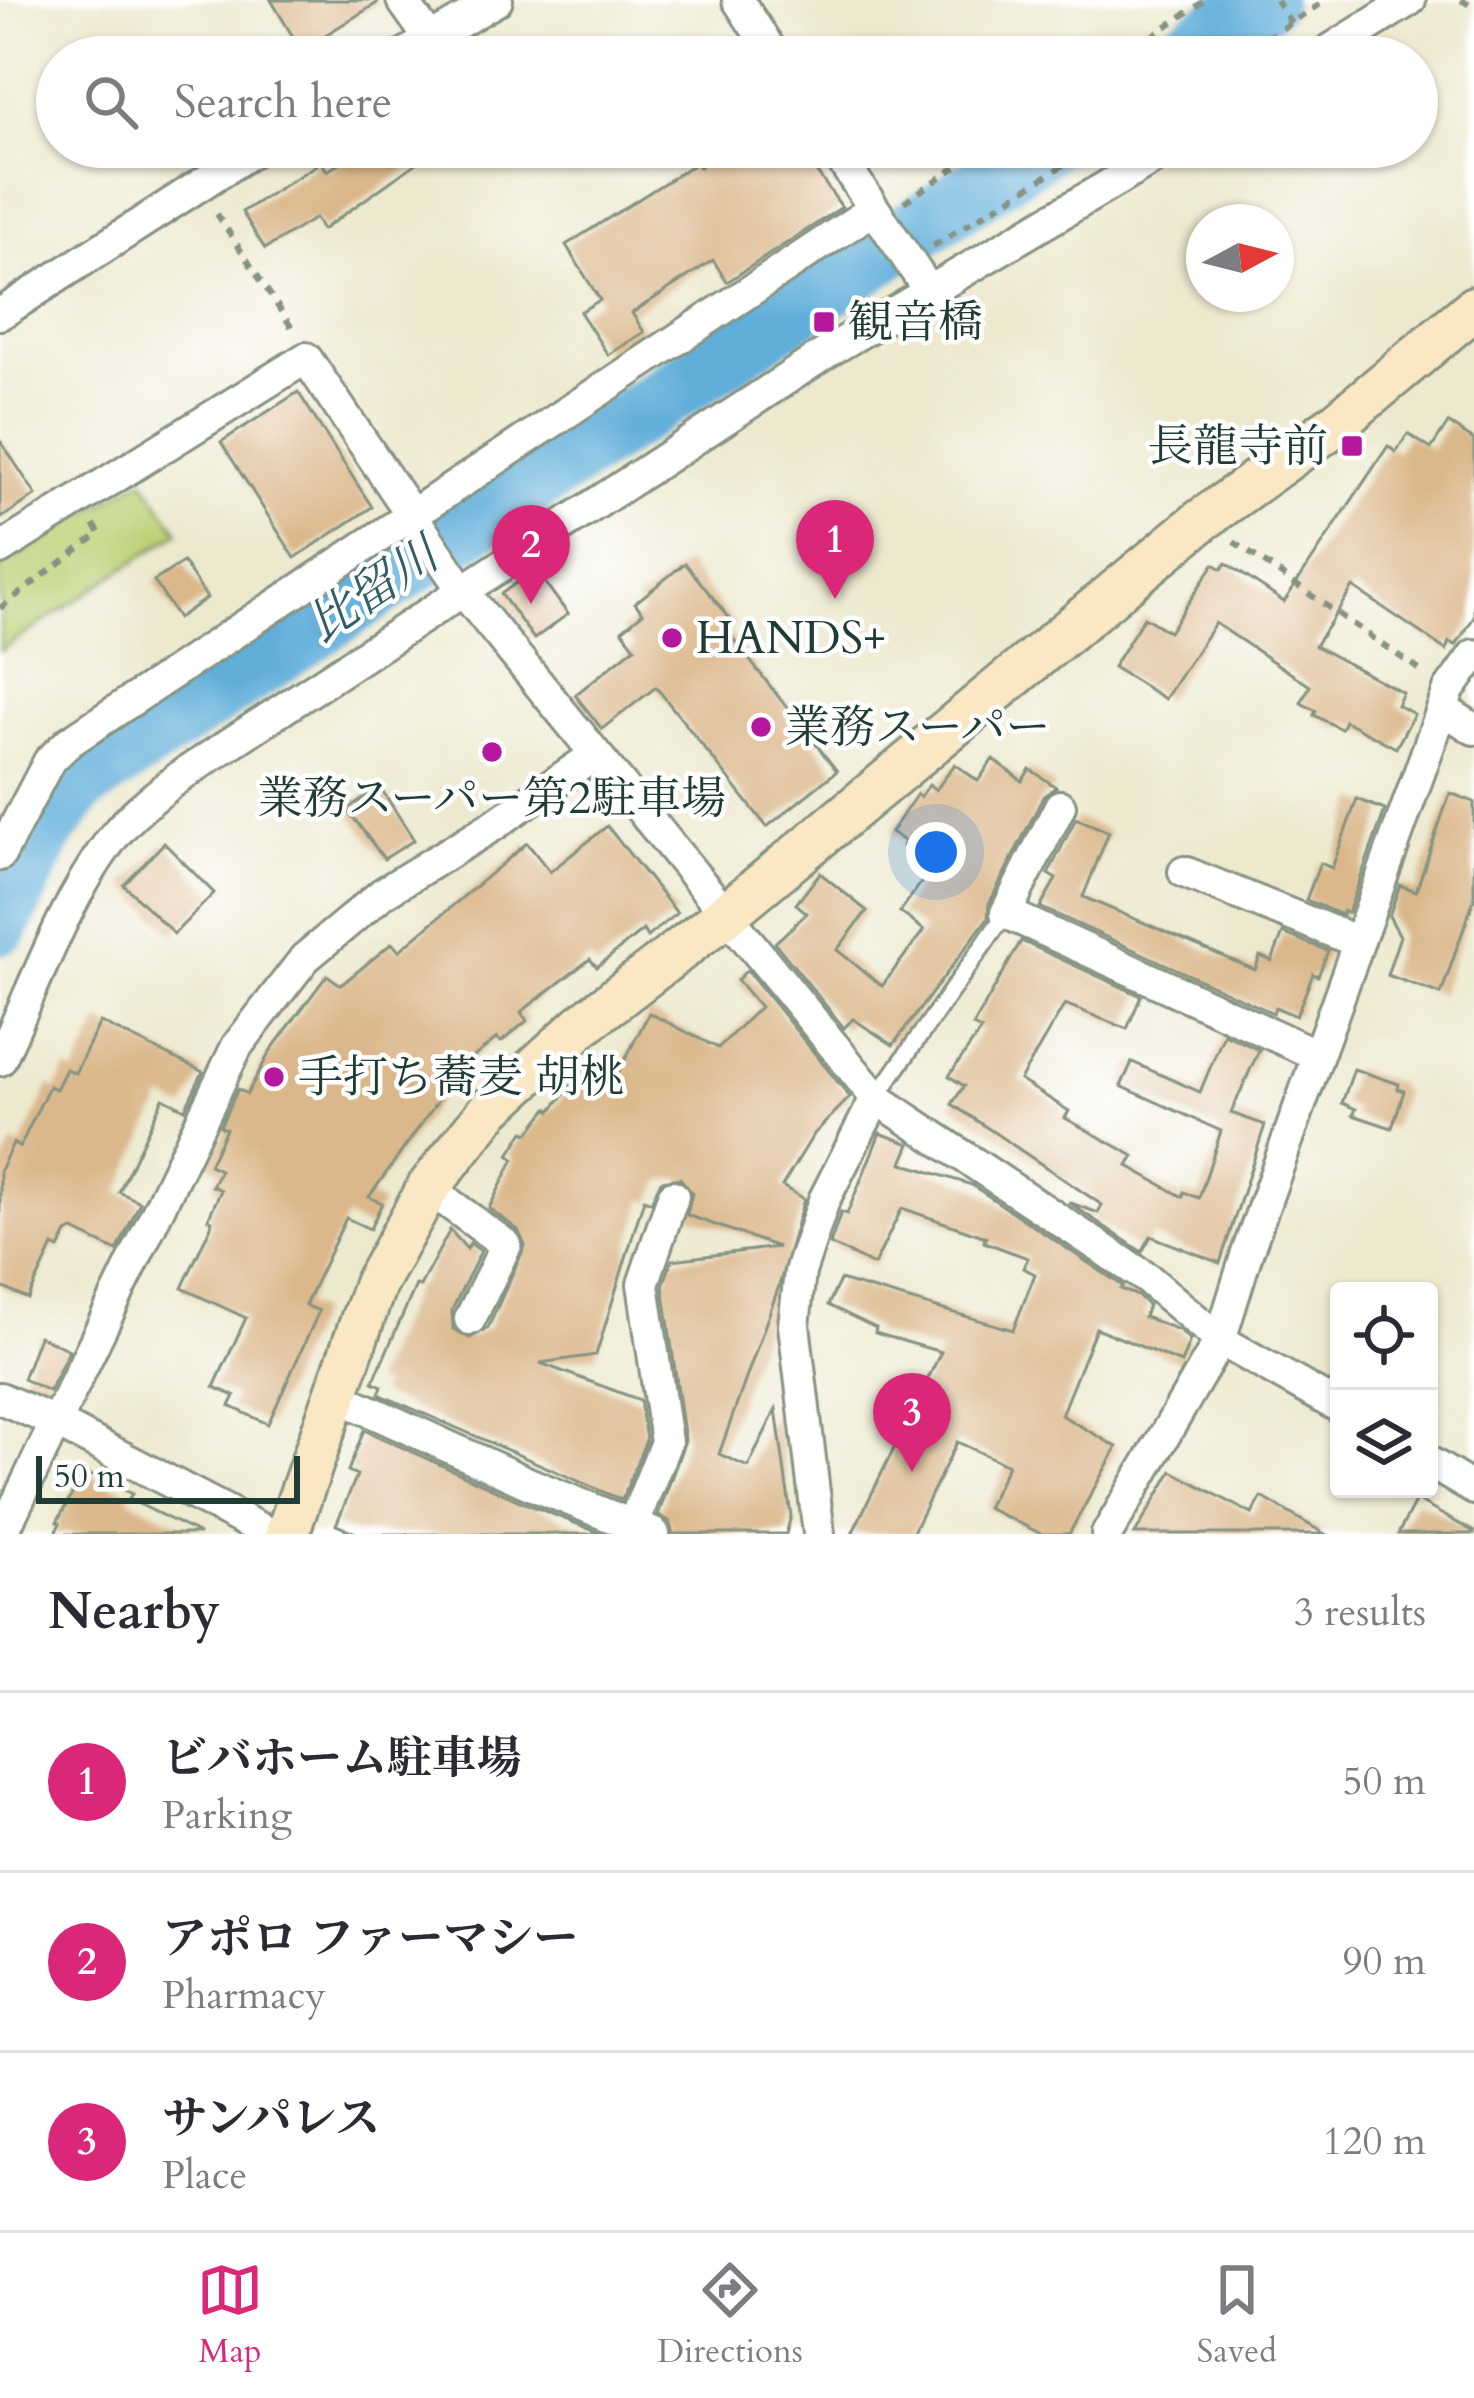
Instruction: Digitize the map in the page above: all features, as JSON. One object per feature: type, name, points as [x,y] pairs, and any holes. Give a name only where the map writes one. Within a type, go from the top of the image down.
[{"type":"street","points":[[402,0],[428,36]]},
{"type":"street","points":[[433,36],[497,0]]},
{"type":"street","points":[[738,0],[761,36]]},
{"type":"street","points":[[1353,36],[1410,0]]},
{"type":"street","points":[[0,314],[226,168]]},
{"type":"street","points":[[847,168],[929,291]]},
{"type":"street","points":[[0,1060],[75,895],[109,842],[137,811],[182,775],[455,578],[1137,168]]},
{"type":"street","points":[[0,855],[49,761],[69,742],[418,524],[881,219]]},
{"type":"street","points":[[287,1534],[374,1285],[428,1188],[490,1108],[582,1024],[725,915],[1202,520],[1336,424],[1474,308]]},
{"type":"street","points":[[0,549],[306,358],[455,578],[875,1098],[1148,1279],[1220,1340],[1330,1402]]},
{"type":"street","points":[[1107,1534],[1220,1340],[1446,699],[1474,655]]},
{"type":"street","points":[[1446,699],[1474,729]]},
{"type":"street","points":[[2,1534],[237,1046],[305,958],[383,893],[595,755]]},
{"type":"street","points":[[1060,806],[1006,913],[1090,955],[1318,1054]]},
{"type":"street","points":[[1184,872],[1358,942]]},
{"type":"street","points":[[819,1534],[794,1325],[800,1273],[824,1200],[875,1098]]},
{"type":"street","points":[[428,1188],[506,1244],[470,1319]]},
{"type":"street","points":[[335,1395],[638,1532],[666,1442],[643,1284],[674,1196]]},
{"type":"street","points":[[0,1398],[270,1534]]},
{"type":"street","points":[[1438,1467],[1474,1489]]},
{"type":"lane","points":[[875,1098],[1006,913]]},
{"type":"path","points":[[1152,36],[1206,0]]},
{"type":"path","points":[[1276,0],[1288,19]]},
{"type":"path","points":[[1265,36],[1327,0]]},
{"type":"path","points":[[1461,0],[1474,7]]},
{"type":"path","points":[[881,219],[955,168]]},
{"type":"path","points":[[907,257],[926,245],[935,246],[1059,168]]},
{"type":"path","points":[[199,185],[306,358]]},
{"type":"path","points":[[0,608],[100,533],[78,501]]},
{"type":"path","points":[[1202,520],[1446,699]]},
{"type":"green space","points":[[143,479],[179,532],[0,651],[0,566]]},
{"type":"building","points":[[271,0],[382,0],[324,36],[293,36]]},
{"type":"building","points":[[312,168],[409,168],[322,230],[315,218],[265,249],[242,212]]},
{"type":"building","points":[[688,168],[814,168],[842,207],[727,282],[713,260],[632,313],[644,332],[608,355],[580,312],[600,300],[566,245]]},
{"type":"building","points":[[298,392],[372,507],[295,558],[221,442]]},
{"type":"building","points":[[1448,423],[1474,440],[1474,617],[1456,645],[1449,642],[1446,650],[1353,587],[1315,646],[1403,693],[1397,705],[1414,714],[1396,748],[1345,721],[1341,729],[1314,715],[1316,711],[1301,703],[1310,686],[1215,623],[1165,699],[1113,667],[1144,617],[1169,632],[1214,564],[1222,569],[1226,563],[1284,602],[1388,446],[1396,452],[1408,434],[1431,449]]},
{"type":"building","points":[[0,440],[36,495],[0,519]]},
{"type":"building","points":[[183,562],[207,598],[178,618],[154,581]]},
{"type":"building","points":[[685,563],[734,624],[726,630],[837,771],[767,827],[656,687],[602,729],[575,695],[635,647],[622,630],[643,613],[635,603]]},
{"type":"building","name":"HANDS+","points":[[535,569],[568,614],[534,639],[501,594]]},
{"type":"building","points":[[993,759],[1022,781],[1030,769],[1056,787],[1043,797],[989,904],[988,918],[893,1045],[853,1019],[844,1028],[775,943],[807,913],[796,904],[820,873],[867,911],[837,950],[882,986],[924,930],[900,912],[933,866],[891,832],[917,794],[920,797],[929,785],[936,790],[955,764],[978,781]]},
{"type":"building","points":[[380,787],[414,840],[384,859],[347,809]]},
{"type":"building","points":[[1450,793],[1474,802],[1474,899],[1441,994],[1387,975],[1400,936],[1389,916],[1400,885],[1416,891]]},
{"type":"building","points":[[1357,799],[1385,810],[1348,913],[1342,915],[1306,900],[1320,863],[1332,868]]},
{"type":"building","points":[[1076,818],[1109,832],[1083,897],[1255,970],[1260,956],[1272,961],[1283,933],[1328,951],[1296,1016],[1275,1007],[1273,1013],[1040,907],[1056,879],[1048,874]]},
{"type":"building","points":[[607,826],[677,913],[647,937],[643,930],[597,967],[590,959],[521,1012],[527,1021],[501,1042],[497,1038],[431,1091],[440,1098],[369,1197],[382,1203],[370,1229],[346,1218],[305,1305],[319,1311],[268,1424],[230,1406],[235,1396],[214,1387],[246,1318],[182,1288],[211,1226],[208,1219],[221,1190],[212,1186],[220,1170],[209,1165],[226,1129],[220,1126],[238,1089],[247,1094],[271,1050],[327,975],[341,985],[392,943],[399,951],[527,843],[550,872]]},
{"type":"building","points":[[164,843],[214,893],[174,934],[124,885]]},
{"type":"building","points":[[1021,941],[1141,996],[1127,1029],[1065,1004],[1020,1080],[1069,1111],[1065,1118],[1134,1156],[1128,1166],[1183,1197],[1184,1192],[1199,1198],[1221,1131],[1121,1086],[1132,1062],[1200,1092],[1224,1034],[1259,1050],[1231,1113],[1265,1125],[1220,1263],[1151,1236],[1142,1252],[1068,1202],[1098,1213],[1102,1205],[952,1104],[964,1086],[949,1076],[981,1030],[973,1026]]},
{"type":"building","points":[[747,970],[850,1097],[814,1134],[782,1186],[804,1199],[779,1286],[719,1454],[748,1467],[776,1409],[791,1516],[786,1534],[673,1534],[669,1521],[658,1515],[685,1440],[663,1286],[672,1260],[778,1247],[687,1215],[692,1193],[680,1178],[661,1181],[651,1202],[644,1199],[596,1355],[540,1363],[640,1400],[646,1440],[622,1500],[379,1394],[382,1386],[373,1382],[416,1285],[420,1286],[450,1230],[467,1249],[470,1243],[481,1251],[452,1310],[453,1329],[470,1338],[488,1328],[525,1246],[518,1230],[489,1208],[514,1159],[509,1155],[524,1131],[529,1133],[548,1108],[551,1111],[586,1067],[611,1087],[649,1013],[718,1048],[760,1007],[737,980]]},
{"type":"building","points":[[100,1022],[203,1072],[185,1109],[163,1098],[119,1192],[140,1202],[117,1251],[73,1230],[67,1233],[59,1249],[53,1246],[28,1299],[0,1286],[0,1170],[13,1143],[20,1147],[49,1086],[56,1089],[66,1069],[75,1073]]},
{"type":"building","points":[[1354,1069],[1399,1084],[1398,1089],[1404,1091],[1392,1128],[1353,1115],[1356,1109],[1342,1103]]},
{"type":"building","points":[[880,1133],[910,1144],[902,1163],[972,1185],[1123,1286],[1121,1289],[1138,1296],[1148,1305],[1144,1317],[1179,1330],[1190,1340],[1181,1363],[1096,1328],[1061,1415],[1117,1447],[1069,1534],[1042,1534],[987,1508],[1008,1465],[957,1442],[912,1534],[852,1534],[941,1352],[875,1333],[876,1328],[828,1305],[840,1280],[1013,1330],[1035,1274],[1023,1268],[1028,1258],[984,1242],[986,1237],[902,1208],[874,1265],[830,1244]]},
{"type":"building","points":[[39,1336],[69,1350],[49,1391],[23,1379]]},
{"type":"building","points":[[364,1430],[602,1534],[358,1534],[336,1525],[357,1475],[348,1471]]},
{"type":"building","points":[[1172,1471],[1252,1514],[1262,1497],[1325,1534],[1135,1534]]},
{"type":"building","points":[[84,1472],[132,1494],[129,1499],[200,1534],[55,1534]]},
{"type":"building","points":[[1416,1500],[1474,1532],[1474,1534],[1398,1534]]},
{"type":"waterway","name":"比留川","points":[[1208,36],[1263,0]]},
{"type":"waterway","name":"比留川","points":[[0,923],[42,834],[77,786],[1008,168]]},
{"type":"place","name":"観音橋","points":[[824,322]]},
{"type":"place","name":"長龍寺前","points":[[1352,446]]},
{"type":"place","name":"ビバホーム駐車場","points":[[835,599]]},
{"type":"place","name":"アポロ ファーマシー","points":[[531,604]]},
{"type":"place","name":"HANDS+","points":[[672,638]]},
{"type":"place","name":"業務スーパー","points":[[761,727]]},
{"type":"place","name":"業務スーパー第2駐車場","points":[[492,752]]},
{"type":"place","name":"手打ち蕎麦 胡桃","points":[[274,1077]]},
{"type":"place","name":"サンパレス","points":[[912,1472]]}]
